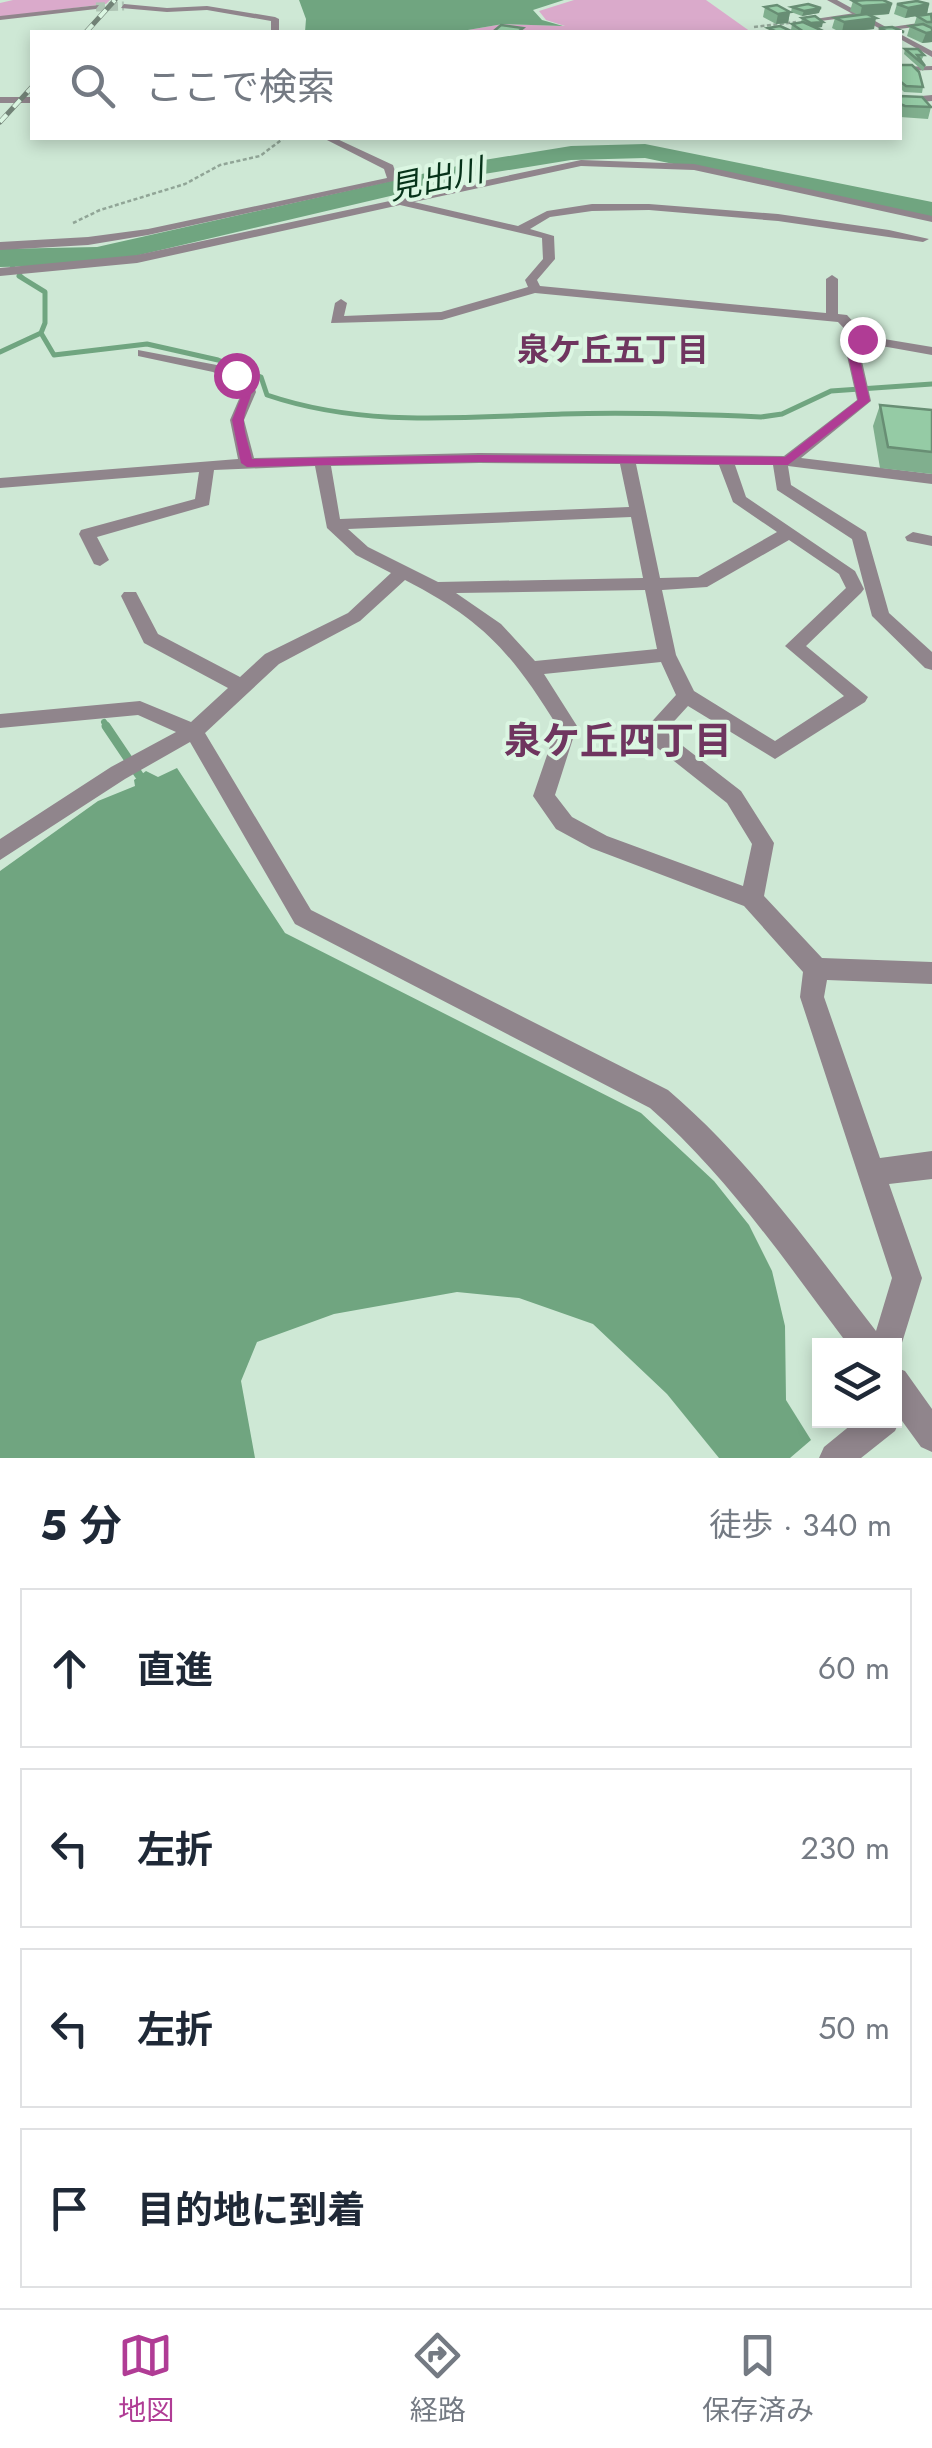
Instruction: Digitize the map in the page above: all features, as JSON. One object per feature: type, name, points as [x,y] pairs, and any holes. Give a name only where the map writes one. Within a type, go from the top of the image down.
[{"type":"street","points":[[832,0],[887,30],[932,23]]},
{"type":"street","points":[[124,6],[248,12],[275,19],[275,30]]},
{"type":"street","points":[[0,18],[96,7]]},
{"type":"street","points":[[812,20],[852,14]]},
{"type":"street","points":[[902,37],[932,54]]},
{"type":"street","points":[[902,100],[932,98]]},
{"type":"street","points":[[0,100],[30,100]]},
{"type":"street","points":[[0,246],[148,232],[393,180],[390,167],[332,140]]},
{"type":"street","points":[[0,272],[138,259],[548,168],[632,162],[694,167],[929,219],[924,239],[930,254]]},
{"type":"street","points":[[378,183],[408,206],[548,236],[549,259],[531,280],[535,289]]},
{"type":"street","points":[[521,228],[541,214],[593,207],[764,214],[924,239]]},
{"type":"street","points":[[832,278],[832,317]]},
{"type":"street","points":[[341,303],[336,320],[442,316],[535,289],[842,318],[862,339],[930,349]]},
{"type":"street","points":[[784,461],[864,401],[852,346],[862,339]]},
{"type":"street","points":[[143,353],[217,369],[236,375],[247,384],[238,420],[247,463]]},
{"type":"street","points":[[626,460],[667,655],[686,696],[775,751],[858,697],[794,646],[855,589],[846,571],[738,499],[725,459]]},
{"type":"street","points":[[0,483],[247,463],[725,459],[784,461],[932,479]]},
{"type":"street","points":[[322,461],[333,524],[362,551],[435,588],[495,628],[531,668],[566,726],[544,796],[564,823],[599,842],[752,899],[816,969],[932,973]]},
{"type":"street","points":[[784,461],[783,487],[860,536],[881,616],[932,663]]},
{"type":"street","points":[[100,560],[88,534],[203,502],[207,466]]},
{"type":"street","points":[[333,524],[637,512]]},
{"type":"street","points":[[435,588],[701,583],[788,533]]},
{"type":"street","points":[[913,537],[932,540]]},
{"type":"street","points":[[0,851],[118,773],[194,732],[272,659],[354,617],[402,574]]},
{"type":"street","points":[[130,596],[151,638],[241,686]]},
{"type":"street","points":[[531,668],[667,655]]},
{"type":"street","points":[[686,696],[656,728],[662,742],[734,796],[763,843],[752,899]]},
{"type":"street","points":[[0,720],[140,708],[194,732],[303,917],[659,1099],[690,1124],[738,1180],[862,1338]]},
{"type":"street","points":[[816,969],[812,998],[906,1278],[888,1338]]},
{"type":"street","points":[[871,1173],[932,1165]]},
{"type":"street","points":[[902,1410],[932,1436]]},
{"type":"street","points":[[835,1458],[868,1428]]},
{"type":"lane","points":[[902,68],[932,68]]},
{"type":"path","points":[[765,30],[812,20]]},
{"type":"path","points":[[64,228],[100,210],[185,184],[220,164],[260,156],[281,140]]},
{"type":"shaded area","points":[[110,0],[106,4],[0,17],[0,3]]},
{"type":"shaded area","points":[[299,0],[564,0],[533,10],[542,20],[563,26],[305,30],[306,19]]},
{"type":"shaded area","points":[[574,0],[706,0],[748,30],[468,30],[503,24],[565,26],[546,20],[539,11]]},
{"type":"shaded area","points":[[177,768],[285,933],[641,1113],[714,1181],[749,1225],[772,1271],[785,1326],[786,1400],[811,1440],[790,1458],[719,1458],[667,1394],[593,1324],[519,1298],[457,1292],[334,1314],[257,1342],[241,1381],[255,1458],[0,1458],[0,871],[98,801],[135,786],[134,780],[146,771],[158,777]]},
{"type":"building","points":[[883,0],[892,4],[862,6],[853,1]]},
{"type":"building","points":[[808,4],[821,8],[804,11],[792,7]]},
{"type":"building","points":[[897,4],[929,4],[908,8]]},
{"type":"building","points":[[777,5],[790,12],[778,14],[765,7]]},
{"type":"building","points":[[867,14],[876,18],[844,22],[835,18]]},
{"type":"building","points":[[931,14],[932,22],[917,16]]},
{"type":"building","points":[[815,16],[823,22],[811,23],[802,18]]},
{"type":"building","points":[[803,22],[821,30],[801,30],[792,24]]},
{"type":"building","points":[[923,24],[932,32],[910,26]]},
{"type":"building","points":[[501,25],[523,28],[520,30],[495,30]]},
{"type":"building","points":[[905,49],[918,49],[924,55],[917,55],[925,66]]},
{"type":"building","points":[[902,65],[912,65],[919,72],[923,87],[902,83]]},
{"type":"building","points":[[902,96],[922,97],[931,107],[905,106]]},
{"type":"building","points":[[880,405],[932,410],[932,452],[888,447]]},
{"type":"waterway","name":"見出川","points":[[0,258],[97,256],[484,167],[571,153],[645,151],[932,210]]},
{"type":"waterway","points":[[17,258],[12,266],[23,278]]},
{"type":"waterway","points":[[19,276],[45,292],[45,323],[41,333]]},
{"type":"waterway","points":[[0,352],[41,333]]},
{"type":"waterway","points":[[41,333],[54,355],[147,344],[218,360],[261,377],[267,395],[303,405],[377,416],[612,413],[761,417],[782,414],[831,391],[932,384]]},
{"type":"waterway","points":[[104,722],[108,728]]},
{"type":"waterway","points":[[106,726],[139,775]]},
{"type":"tunnel","points":[[96,7],[124,6]]},
{"type":"railway","points":[[88,30],[115,0]]},
{"type":"railway","points":[[0,122],[30,89]]},
{"type":"district","name":"泉ケ丘五丁目","points":[[613,350]]},
{"type":"district","name":"泉ケ丘四丁目","points":[[618,740]]},
{"type":"route","points":[[236,375],[247,384],[238,420],[247,463],[479,458],[788,461],[864,401],[852,346],[862,339]]}]
